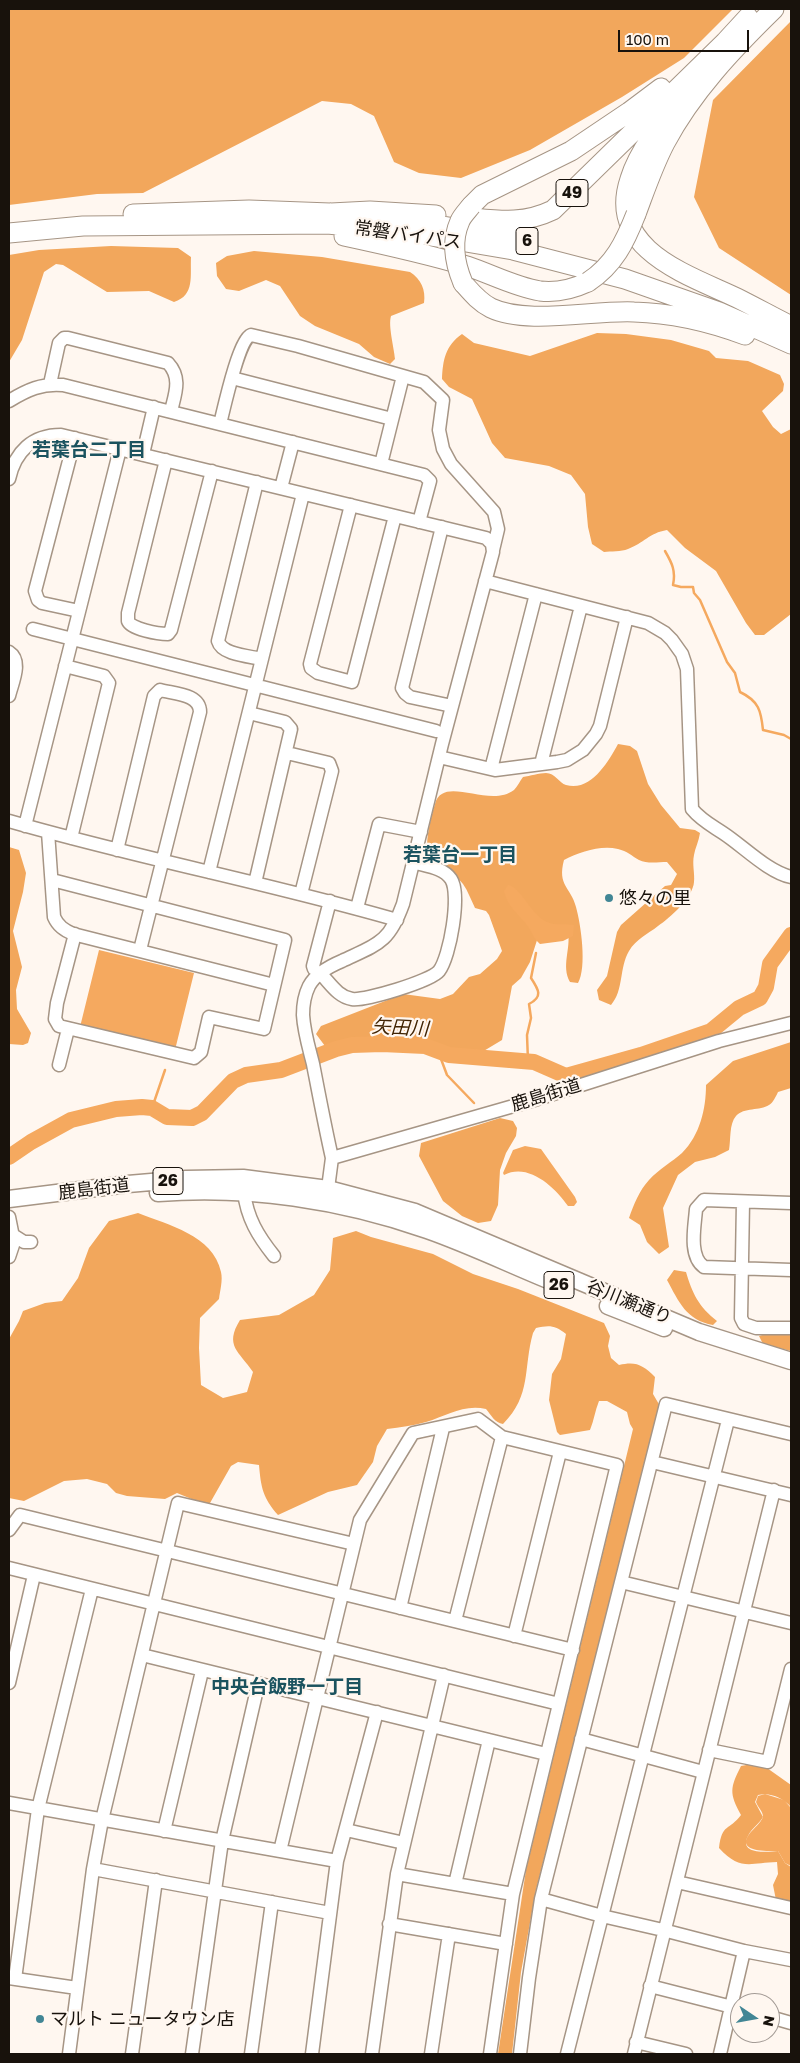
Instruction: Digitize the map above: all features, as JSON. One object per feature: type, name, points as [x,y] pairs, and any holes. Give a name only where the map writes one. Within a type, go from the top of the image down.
[{"type":"highway","name":"49","points":[[774,9],[753,18],[662,88],[571,151],[482,195],[460,221],[454,247],[457,269],[463,282],[482,302],[505,313],[521,316],[603,312],[670,315],[731,330],[791,352]]},
{"type":"highway","name":"49","points":[[331,213],[370,211],[514,221],[540,216],[553,210],[651,113],[725,42],[753,18]]},
{"type":"highway","name":"49","points":[[289,226],[412,250],[540,291],[558,291],[588,282],[610,264],[621,248],[653,168],[666,141],[698,91],[753,18]]},
{"type":"highway","name":"49","points":[[753,18],[690,88],[655,133],[634,168],[629,181],[626,205],[628,218],[637,238],[652,255],[673,269],[737,298],[791,326]]},
{"type":"highway","name":"常磐バイパス","points":[[9,222],[78,216],[239,210],[331,213],[452,226],[508,236],[590,256],[644,272],[734,306],[791,331]]},
{"type":"highway","name":"常磐バイパス","points":[[9,234],[83,226],[289,226],[327,224],[394,230],[513,250],[625,279],[720,312],[791,344]]},
{"type":"main road","name":"鹿島街道","points":[[9,1199],[128,1184],[186,1179],[244,1178],[327,1196]]},
{"type":"main road","name":"26","points":[[9,1213],[130,1195],[187,1191],[327,1196],[434,1232],[639,1319],[742,1358],[791,1372]]},
{"type":"main road","name":"谷川瀬通り","points":[[327,1196],[415,1212],[700,1332],[791,1361]]},
{"type":"street","points":[[220,424],[244,340],[251,335],[298,346],[424,382],[443,400],[440,441],[446,457],[494,512],[498,529],[397,920],[383,940],[371,948],[317,971],[309,986],[303,1015],[332,1158],[327,1196]]},
{"type":"street","points":[[50,384],[58,343],[64,338],[68,338],[168,363],[176,374],[178,383],[171,411]]},
{"type":"street","points":[[381,464],[403,376]]},
{"type":"street","points":[[232,378],[392,418]]},
{"type":"street","points":[[9,401],[38,386],[50,384],[72,387],[424,475],[430,481],[419,522]]},
{"type":"street","points":[[143,454],[154,407]]},
{"type":"street","points":[[9,474],[17,457],[34,441],[54,435],[74,438],[486,538],[492,544],[493,552]]},
{"type":"street","points":[[74,438],[36,596],[42,603],[79,611]]},
{"type":"street","points":[[281,488],[293,442]]},
{"type":"street","points":[[25,826],[120,449]]},
{"type":"street","points":[[166,460],[127,618],[129,625],[147,630],[168,634],[171,630],[212,471]]},
{"type":"street","points":[[257,482],[218,641],[219,646],[227,651],[262,659]]},
{"type":"street","points":[[209,872],[303,494]]},
{"type":"street","points":[[351,505],[310,664],[311,668],[318,673],[352,682],[396,516]]},
{"type":"street","points":[[442,528],[402,688],[410,696],[452,706]]},
{"type":"street","points":[[485,581],[648,623],[664,633],[678,648],[685,660],[688,684],[692,809],[706,823],[777,872],[791,877]]},
{"type":"street","points":[[490,769],[536,594]]},
{"type":"street","points":[[541,764],[581,606]]},
{"type":"street","points":[[439,757],[490,769],[541,764],[567,760],[575,756],[590,743],[600,726],[627,617]]},
{"type":"street","points":[[33,629],[436,731]]},
{"type":"street","points":[[9,652],[14,655],[17,661],[9,696]]},
{"type":"street","points":[[65,666],[104,676],[109,683],[71,838]]},
{"type":"street","points":[[117,850],[154,696],[160,690],[194,698],[198,702],[200,712],[140,950]]},
{"type":"street","points":[[249,713],[285,722],[291,729],[287,753],[255,883]]},
{"type":"street","points":[[287,753],[329,763],[332,772],[301,894]]},
{"type":"street","points":[[9,821],[117,850],[330,901],[397,920]]},
{"type":"street","points":[[357,908],[379,824],[420,832]]},
{"type":"street","points":[[48,832],[54,917],[57,924],[65,930],[274,985]]},
{"type":"street","points":[[330,901],[313,966],[342,996],[362,999],[422,980],[438,972],[444,962],[456,914],[455,889],[451,879],[444,872],[413,862]]},
{"type":"street","points":[[52,880],[285,940],[264,1029],[209,1017],[200,1052],[194,1058],[68,1029],[56,1024],[55,1012],[75,934]]},
{"type":"street","name":"鹿島街道","points":[[332,1158],[531,1101],[719,1041],[790,1022]]},
{"type":"street","points":[[59,1065],[68,1029]]},
{"type":"street","points":[[244,1192],[254,1229],[274,1256]]},
{"type":"street","points":[[791,1203],[704,1200],[696,1209],[694,1248],[700,1264],[704,1267],[791,1270]]},
{"type":"street","points":[[743,1202],[741,1318],[744,1324],[756,1328],[791,1328]]},
{"type":"street","points":[[9,1213],[14,1238],[12,1256]]},
{"type":"street","points":[[14,1238],[24,1242],[32,1242]]},
{"type":"street","points":[[520,2054],[541,1899],[666,1404],[791,1434]]},
{"type":"street","points":[[280,1851],[360,1520],[413,1433],[478,1419],[502,1436],[617,1465],[513,1894],[490,2054]]},
{"type":"street","points":[[567,2054],[728,1420]]},
{"type":"street","points":[[400,1608],[443,1428]]},
{"type":"street","points":[[455,1621],[502,1436]]},
{"type":"street","points":[[514,1636],[560,1452]]},
{"type":"street","points":[[652,1462],[791,1494]]},
{"type":"street","points":[[686,2054],[635,2048],[774,1490]]},
{"type":"street","points":[[69,2054],[93,1869],[102,1820],[178,1503],[354,1544]]},
{"type":"street","points":[[9,1530],[20,1516],[573,1650]]},
{"type":"street","points":[[9,1568],[560,1704]]},
{"type":"street","points":[[9,1682],[34,1575]]},
{"type":"street","points":[[621,1582],[791,1623]]},
{"type":"street","points":[[77,1988],[12,1978],[38,1809],[92,1589]]},
{"type":"street","points":[[142,1655],[258,1685],[432,1725],[546,1754]]},
{"type":"street","points":[[709,1750],[768,1762],[791,1670]]},
{"type":"street","points":[[164,1831],[202,1671]]},
{"type":"street","points":[[372,2054],[397,1874],[444,1675]]},
{"type":"street","points":[[192,2054],[222,1841],[258,1685]]},
{"type":"street","points":[[312,2054],[338,1861],[377,1712]]},
{"type":"street","points":[[581,1739],[703,1772]]},
{"type":"street","points":[[455,1884],[488,1740]]},
{"type":"street","points":[[9,1803],[338,1861]]},
{"type":"street","points":[[346,1830],[404,1843]]},
{"type":"street","points":[[93,1869],[330,1913]]},
{"type":"street","points":[[397,1874],[513,1894]]},
{"type":"street","points":[[132,2054],[156,1880]]},
{"type":"street","points":[[677,1882],[791,1908]]},
{"type":"street","points":[[541,1899],[744,1951],[791,1960]]},
{"type":"street","points":[[252,2054],[272,1902]]},
{"type":"street","points":[[389,1924],[506,1944]]},
{"type":"street","points":[[431,2054],[449,1934]]},
{"type":"street","points":[[738,1993],[744,1951]]},
{"type":"street","points":[[650,1986],[730,2006]]},
{"type":"street","points":[[720,2054],[730,2025]]},
{"type":"shaded area","points":[[9,9],[733,9],[684,58],[622,97],[530,150],[461,178],[419,173],[394,162],[374,116],[351,104],[322,101],[143,193],[97,194],[9,205]]},
{"type":"shaded area","points":[[791,21],[791,295],[719,248],[694,197],[713,100]]},
{"type":"shaded area","points":[[111,246],[178,248],[191,257],[191,278],[185,295],[174,302],[149,291],[107,292],[63,265],[56,264],[44,272],[22,340],[9,362],[9,255],[39,250]]},
{"type":"shaded area","points":[[254,251],[322,257],[410,272],[422,285],[424,303],[391,316],[395,359],[390,364],[374,357],[359,344],[315,326],[300,316],[280,286],[266,280],[239,291],[226,289],[217,276],[216,263],[227,256]]},
{"type":"shaded area","points":[[597,333],[626,334],[671,340],[709,351],[716,358],[748,361],[780,375],[784,384],[783,391],[762,411],[773,427],[781,434],[791,429],[791,614],[764,635],[755,635],[746,623],[716,571],[685,548],[667,530],[656,533],[634,547],[622,551],[604,552],[592,544],[588,527],[585,494],[571,475],[549,466],[505,458],[492,443],[472,399],[449,387],[442,379],[443,366],[448,349],[462,334],[474,343],[530,356]]},
{"type":"shaded area","points":[[618,744],[630,746],[637,751],[648,784],[661,805],[680,828],[695,830],[700,833],[693,858],[694,882],[690,894],[669,918],[639,940],[629,951],[624,964],[618,993],[611,1005],[599,1000],[597,990],[607,976],[617,932],[621,925],[665,886],[671,885],[677,874],[667,862],[645,862],[627,852],[604,848],[583,852],[564,860],[562,869],[563,881],[574,900],[580,924],[583,957],[581,976],[578,983],[570,982],[567,976],[568,932],[539,934],[530,962],[521,978],[512,986],[502,1040],[472,1058],[461,1060],[393,1046],[357,1048],[325,1046],[316,1034],[321,1026],[403,994],[440,999],[453,994],[469,977],[480,974],[497,959],[502,951],[489,915],[486,911],[475,908],[463,884],[434,859],[428,849],[427,840],[431,820],[435,804],[440,796],[447,792],[457,791],[480,795],[504,795],[514,790],[523,777],[543,773],[549,773],[566,785],[575,786],[583,784],[598,774]]},
{"type":"shaded area","points":[[9,847],[19,850],[26,873],[13,931],[22,967],[16,990],[17,1009],[31,1033],[28,1043],[23,1045],[9,1044]]},
{"type":"shaded area","points":[[508,885],[517,890],[542,919],[554,924],[574,925],[573,936],[563,941],[540,944],[508,902],[504,891]]},
{"type":"shaded area","points":[[99,950],[194,973],[175,1050],[80,1027]]},
{"type":"shaded area","points":[[791,1042],[791,1088],[778,1092],[772,1103],[765,1107],[739,1113],[732,1123],[729,1150],[715,1157],[695,1162],[678,1175],[663,1208],[669,1247],[659,1254],[647,1242],[640,1225],[629,1218],[645,1184],[682,1153],[698,1130],[705,1103],[706,1085],[733,1061]]},
{"type":"shaded area","points":[[500,1118],[513,1121],[517,1128],[516,1136],[506,1153],[500,1170],[498,1205],[491,1221],[478,1223],[462,1216],[443,1201],[419,1156],[421,1143]]},
{"type":"shaded area","points":[[525,1146],[541,1149],[575,1197],[577,1202],[574,1206],[568,1206],[548,1184],[531,1174],[513,1172],[504,1175],[503,1173],[513,1150]]},
{"type":"shaded area","points":[[138,1213],[188,1233],[209,1249],[216,1259],[222,1275],[219,1299],[200,1318],[199,1348],[201,1385],[223,1398],[247,1392],[253,1372],[235,1348],[233,1342],[235,1329],[240,1320],[279,1315],[314,1295],[330,1270],[333,1238],[356,1231],[433,1254],[473,1274],[518,1289],[604,1323],[610,1336],[608,1346],[611,1358],[619,1365],[639,1365],[655,1377],[653,1394],[660,1406],[536,1890],[521,1972],[512,2054],[498,2054],[526,1870],[633,1429],[627,1412],[607,1401],[599,1401],[590,1430],[560,1435],[557,1432],[549,1400],[552,1374],[561,1359],[566,1334],[555,1327],[545,1326],[536,1328],[533,1333],[523,1392],[519,1402],[503,1424],[495,1420],[486,1409],[470,1408],[455,1411],[434,1420],[387,1429],[377,1446],[373,1462],[357,1485],[328,1492],[278,1515],[264,1492],[259,1465],[238,1462],[231,1466],[210,1503],[206,1505],[177,1493],[165,1499],[127,1496],[116,1493],[107,1484],[87,1479],[64,1481],[24,1501],[9,1498],[9,1339],[23,1311],[45,1303],[62,1301],[78,1278],[89,1248],[109,1221]]},
{"type":"shaded area","points":[[674,1270],[686,1272],[697,1299],[717,1321],[713,1325],[696,1319],[684,1309],[667,1280]]},
{"type":"shaded area","points":[[769,1333],[791,1335],[791,1351],[763,1344],[759,1336]]},
{"type":"shaded area","points":[[752,1764],[767,1768],[791,1785],[791,1807],[776,1796],[758,1795],[755,1802],[763,1817],[749,1833],[746,1842],[750,1849],[755,1851],[778,1851],[785,1863],[791,1867],[791,1906],[776,1900],[773,1885],[778,1874],[777,1862],[739,1863],[719,1848],[724,1831],[741,1815],[734,1801],[733,1785],[741,1766]]},
{"type":"shaded area","points":[[765,1794],[784,1800],[791,1808],[791,1866],[785,1863],[778,1851],[755,1850],[746,1844],[750,1833],[763,1817],[756,1802],[758,1796]]},
{"type":"waterway","points":[[665,551],[673,567],[673,585],[693,587],[694,593],[700,600],[727,662],[735,673],[740,692],[751,699],[758,707],[763,730],[784,735],[791,739]]},
{"type":"waterway","name":"矢田川","points":[[9,1157],[31,1142],[71,1120],[116,1109],[152,1108],[167,1117],[192,1118],[202,1113],[233,1081],[246,1075],[281,1070],[336,1049],[352,1045],[425,1046],[449,1055],[534,1062],[566,1076],[641,1055],[711,1031],[739,1008],[760,998],[766,987],[770,964],[791,935]]},
{"type":"waterway","points":[[528,1061],[527,1035],[531,1018],[529,1004],[538,996],[536,986],[531,978],[536,953]]},
{"type":"waterway","points":[[438,1051],[447,1075],[474,1103]]},
{"type":"waterway","points":[[152,1108],[165,1070]]},
{"type":"place","name":"悠々の里","points":[[609,898]]},
{"type":"place","name":"マルト ニュータウン店","points":[[40,2019]]},
{"type":"district","name":"若葉台二丁目","points":[[89,450]]},
{"type":"district","name":"若葉台一丁目","points":[[460,855]]},
{"type":"district","name":"中央台飯野一丁目","points":[[287,1687]]}]
